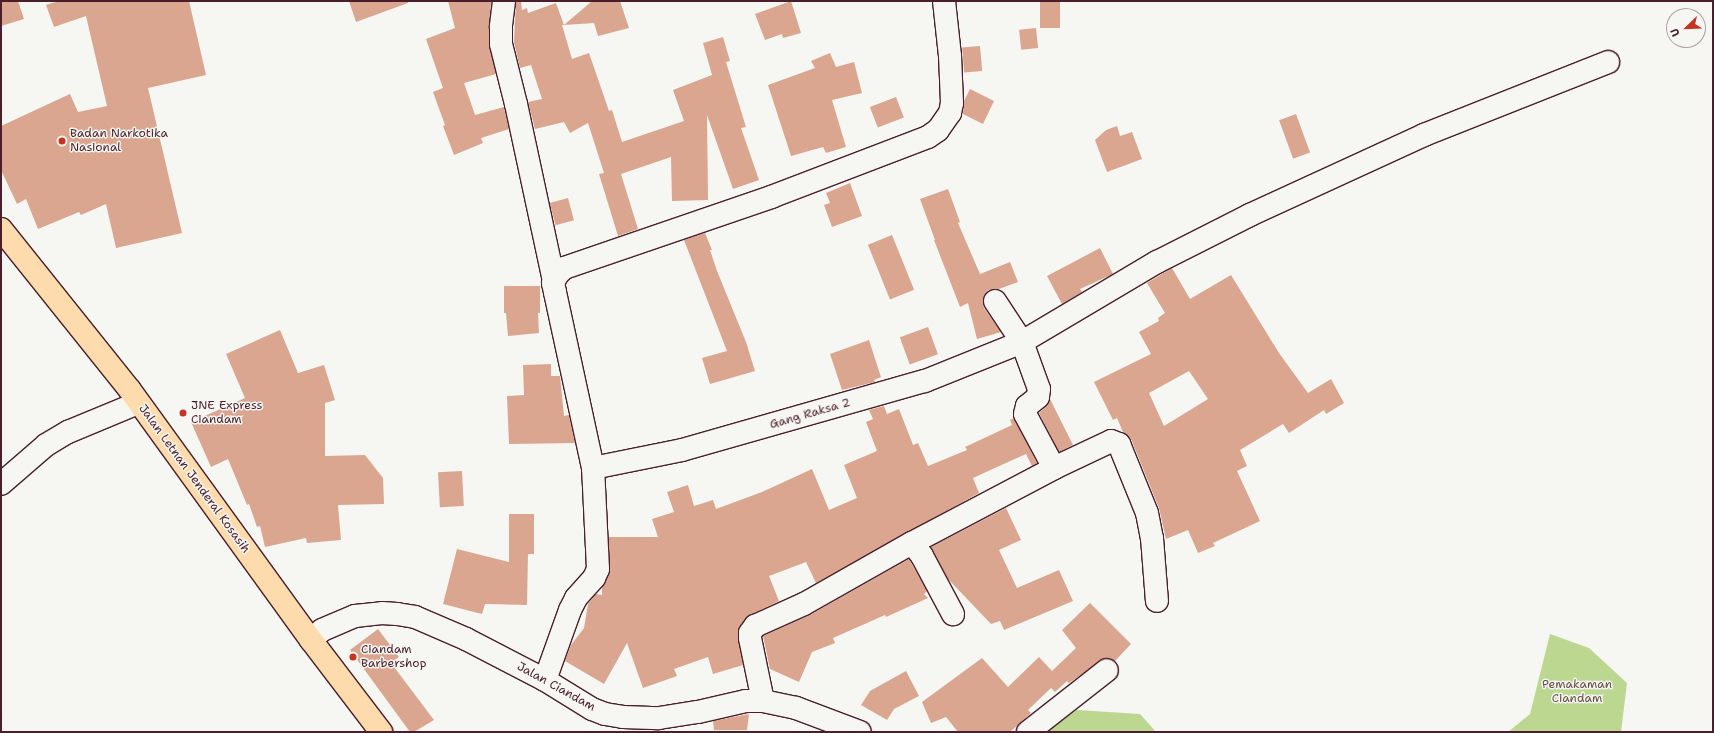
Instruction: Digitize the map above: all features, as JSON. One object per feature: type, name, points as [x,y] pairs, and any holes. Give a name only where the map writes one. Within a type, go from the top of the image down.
[{"type":"highway","name":"Jalan Letnan Jenderal Kosasih","points":[[1,230],[130,390],[311,640],[381,732]]},
{"type":"street","points":[[504,1],[500,27],[501,44],[516,104],[593,468],[598,568],[594,578],[576,598],[570,610],[545,680]]},
{"type":"street","points":[[554,281],[557,275],[564,268],[771,197],[928,137],[938,130],[950,113],[952,102],[950,56],[944,1]]},
{"type":"street","name":"Gang Raksa 2","points":[[593,468],[682,450],[925,381],[1022,342],[1157,262],[1250,215],[1424,135],[1608,62]]},
{"type":"street","points":[[995,301],[1022,342],[1040,392],[1038,397],[1027,406],[1025,414],[1054,468]]},
{"type":"street","points":[[1,484],[46,446],[68,432],[138,403]]},
{"type":"street","points":[[763,701],[750,638],[750,634],[754,626],[804,604],[912,543],[1054,468],[1110,441],[1119,444],[1147,513],[1152,538],[1157,601]]},
{"type":"street","points":[[912,543],[922,556],[953,614]]},
{"type":"street","name":"Jalan Ciandam","points":[[311,640],[322,630],[355,616],[382,613],[415,617],[441,627],[545,680],[592,708],[623,717],[658,718],[698,712],[746,701],[763,701],[796,708],[860,732]]},
{"type":"street","points":[[1028,732],[1107,670]]},
{"type":"green space","name":"Pemakaman Ciandam","points":[[1550,634],[1589,648],[1627,683],[1621,732],[1508,732],[1530,714]]},
{"type":"green space","points":[[1077,710],[1140,714],[1156,732],[1045,732]]},
{"type":"building","points":[[1,1],[18,1],[24,19],[1,26]]},
{"type":"building","points":[[59,1],[189,1],[206,75],[148,88],[182,233],[116,248],[106,204],[81,215],[79,212],[38,229],[26,199],[17,204],[1,170],[1,126],[70,94],[78,112],[107,106],[86,16],[54,27],[46,5]]},
{"type":"building","points":[[349,1],[408,1],[408,3],[356,22]]},
{"type":"building","points":[[448,1],[491,1],[489,44],[496,74],[464,83],[475,115],[504,107],[509,129],[481,138],[483,143],[454,155],[443,126],[445,125],[433,92],[443,88],[426,39],[455,28]]},
{"type":"building","points":[[516,1],[521,1],[522,10],[527,8],[528,13],[556,3],[564,25],[562,25],[572,59],[589,53],[609,111],[612,110],[622,142],[684,121],[673,90],[712,75],[703,43],[723,37],[730,61],[726,62],[746,127],[741,128],[759,180],[733,189],[707,115],[708,200],[672,201],[671,157],[621,174],[638,229],[618,236],[599,174],[604,173],[588,123],[570,133],[564,122],[535,129],[528,102],[542,99],[531,65],[520,68],[514,42]]},
{"type":"building","points":[[592,1],[620,1],[629,28],[598,36],[594,23],[564,25]]},
{"type":"building","points":[[791,1],[801,33],[783,38],[782,34],[765,40],[755,14]]},
{"type":"building","points":[[1040,1],[1060,1],[1060,28],[1040,28]]},
{"type":"building","points":[[1036,28],[1038,48],[1021,50],[1019,30]]},
{"type":"building","points":[[980,46],[982,71],[964,72],[962,48]]},
{"type":"building","points":[[830,53],[836,67],[854,62],[862,93],[832,100],[846,147],[826,153],[823,147],[791,156],[768,85],[815,68],[811,61]]},
{"type":"building","points":[[970,89],[994,101],[983,124],[963,114],[964,101]]},
{"type":"building","points":[[896,97],[904,118],[878,128],[870,107]]},
{"type":"building","points":[[1296,114],[1310,153],[1293,159],[1279,120]]},
{"type":"building","points":[[1117,126],[1120,136],[1132,132],[1142,159],[1107,172],[1095,140],[1106,130]]},
{"type":"building","points":[[850,183],[862,216],[832,227],[824,205],[830,203],[826,193]]},
{"type":"building","points":[[948,189],[960,222],[958,223],[980,274],[1010,262],[1018,282],[999,289],[988,290],[984,296],[984,308],[1001,332],[977,339],[968,303],[960,307],[920,199]]},
{"type":"building","points":[[568,198],[574,220],[556,225],[550,203]]},
{"type":"building","points":[[705,233],[712,250],[710,250],[717,271],[746,342],[755,371],[710,384],[702,358],[727,351],[684,240]]},
{"type":"building","points":[[892,235],[914,290],[890,299],[868,245]]},
{"type":"building","points":[[1100,248],[1113,274],[1080,289],[1082,292],[1062,304],[1047,276]]},
{"type":"building","points":[[1172,268],[1190,299],[1231,275],[1279,353],[1308,393],[1331,379],[1344,403],[1326,414],[1324,410],[1289,433],[1283,424],[1240,450],[1247,466],[1237,471],[1260,521],[1213,543],[1215,546],[1198,553],[1188,530],[1166,539],[1159,508],[1131,439],[1123,432],[1117,418],[1113,420],[1094,382],[1151,354],[1139,332],[1159,321],[1158,318],[1165,313],[1147,283]],"holes":[[[1189,371],[1208,399],[1164,426],[1149,393]]]},
{"type":"building","points":[[504,286],[540,286],[540,313],[538,313],[539,333],[508,336],[506,313],[504,313]]},
{"type":"building","points":[[928,327],[938,354],[910,365],[900,337]]},
{"type":"building","points":[[280,330],[298,373],[324,365],[335,400],[325,403],[325,456],[365,455],[383,478],[384,504],[338,505],[341,540],[307,543],[306,538],[265,547],[260,526],[257,527],[249,504],[247,505],[228,459],[211,467],[191,422],[245,398],[226,354]]},
{"type":"building","points":[[869,340],[881,377],[874,380],[875,382],[842,390],[830,354]]},
{"type":"building","points":[[551,364],[551,376],[560,376],[564,416],[569,415],[575,443],[509,444],[507,396],[524,395],[523,365]]},
{"type":"building","points":[[1050,399],[1073,445],[1059,452],[1039,413],[1046,407]]},
{"type":"building","points":[[884,406],[887,414],[899,409],[913,445],[918,443],[928,466],[967,450],[965,447],[1012,425],[1010,420],[1014,418],[1037,463],[1032,466],[1026,454],[973,478],[979,493],[816,583],[806,562],[769,576],[779,601],[750,615],[740,626],[738,638],[743,665],[713,674],[708,657],[674,669],[677,676],[643,688],[627,643],[604,684],[565,661],[571,645],[584,628],[588,604],[596,594],[602,595],[602,588],[609,574],[609,537],[658,537],[652,519],[674,512],[667,492],[688,485],[694,506],[713,500],[716,509],[762,492],[812,469],[829,510],[857,498],[844,465],[877,451],[866,422],[873,419],[869,410]]},
{"type":"building","points":[[462,471],[464,506],[440,507],[438,472]]},
{"type":"building","points":[[1006,508],[1021,540],[999,550],[1017,588],[1059,570],[1073,601],[1004,630],[1000,621],[991,624],[948,579],[931,547]]},
{"type":"building","points":[[509,514],[534,514],[534,554],[528,554],[527,605],[485,604],[482,614],[443,604],[457,549],[509,562]]},
{"type":"building","points":[[909,559],[927,591],[924,594],[928,598],[886,617],[885,615],[833,638],[835,643],[812,652],[799,682],[770,669],[763,636],[810,615]]},
{"type":"building","points":[[1090,603],[1131,644],[1115,661],[1105,658],[1069,683],[1067,681],[1055,692],[1051,688],[1028,710],[1031,713],[1010,732],[958,732],[946,717],[931,723],[922,702],[982,658],[1008,687],[1039,657],[1052,671],[1076,648],[1062,630]]},
{"type":"building","points":[[378,629],[399,657],[391,663],[434,720],[414,732],[410,732],[350,650]]},
{"type":"building","points":[[906,671],[919,696],[894,709],[887,720],[861,705],[870,691]]},
{"type":"building","points":[[749,714],[747,730],[714,730],[713,721]]},
{"type":"place","name":"Badan Narkotika Nasional","points":[[62,141]]},
{"type":"place","name":"JNE Express Ciandam","points":[[183,413]]},
{"type":"place","name":"Ciandam Barbershop","points":[[353,657]]}]
